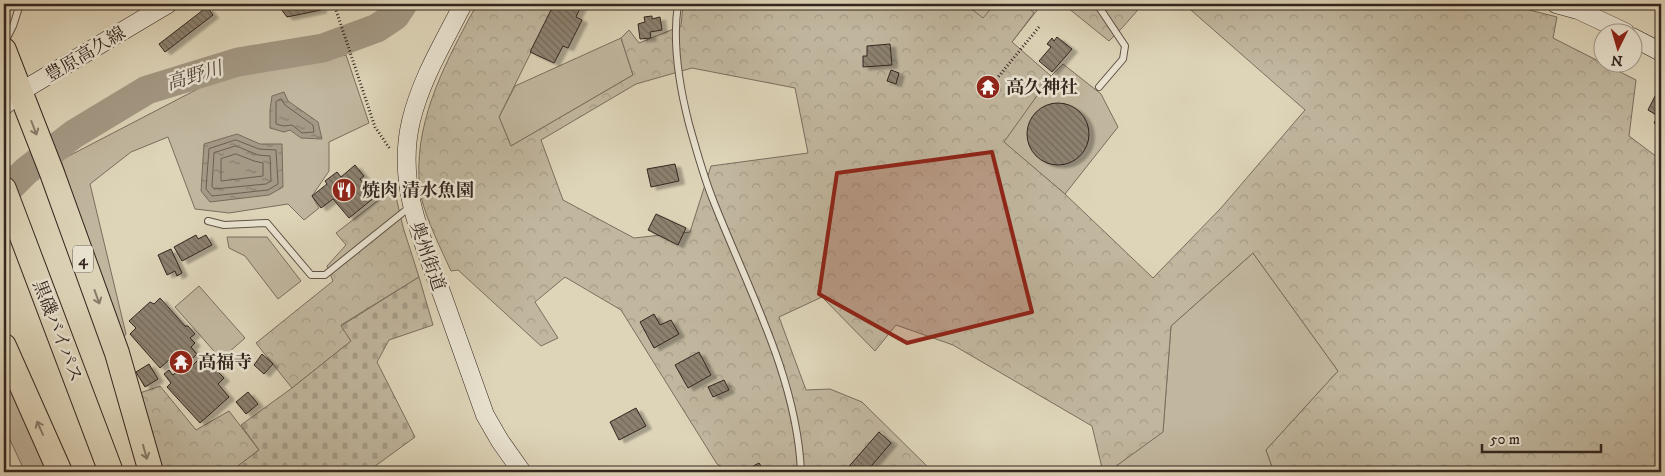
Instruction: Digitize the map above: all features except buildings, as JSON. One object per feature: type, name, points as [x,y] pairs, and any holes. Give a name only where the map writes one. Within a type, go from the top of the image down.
[{"type":"highway","name":"4","points":[[4,50],[12,99],[52,173],[117,353],[151,472]]},
{"type":"highway","name":"黒磯バイパス","points":[[4,189],[111,472]]},
{"type":"highway","points":[[4,346],[60,472]]},
{"type":"main road","name":"豊原高久線","points":[[12,99],[168,4]]},
{"type":"main road","name":"奥州街道","points":[[463,4],[420,88],[407,147],[407,172],[411,206],[485,415],[500,441],[522,472]]},
{"type":"main road","points":[[1556,4],[1578,10],[1603,22]]},
{"type":"main road","points":[[1642,42],[1661,52]]},
{"type":"lane","points":[[4,44],[13,26],[20,4]]},
{"type":"lane","points":[[678,4],[675,43],[685,107],[698,155],[713,199],[748,281],[780,370],[794,415],[801,472]]},
{"type":"lane","points":[[1098,4],[1125,46],[1123,59],[1098,87]]},
{"type":"lane","points":[[208,221],[224,226],[267,223],[311,275],[325,275],[411,206]]},
{"type":"path","points":[[334,4],[376,127],[407,172]]},
{"type":"path","points":[[994,82],[1038,27]]},
{"type":"highlighted area","points":[[992,152],[1032,312],[907,343],[819,294],[837,173]]},
{"type":"green space","points":[[477,4],[555,4],[499,117],[511,146],[633,75],[621,38],[629,30],[639,43],[681,26],[683,4],[965,4],[983,18],[995,4],[1024,4],[1034,13],[1012,42],[1051,76],[1004,142],[1065,194],[1153,278],[1221,208],[1305,110],[1184,4],[1506,4],[1557,17],[1553,38],[1592,58],[1592,72],[1620,72],[1636,80],[1629,136],[1661,160],[1661,472],[1274,472],[1266,450],[1338,371],[1253,253],[1171,326],[1163,432],[1108,472],[1103,472],[1092,426],[953,345],[896,325],[875,351],[822,297],[779,317],[806,390],[830,389],[862,402],[933,472],[731,472],[717,464],[621,310],[565,277],[535,302],[558,338],[541,346],[458,270],[451,271],[424,207],[419,178],[419,155],[428,109],[445,66]],"holes":[[[692,68],[795,88],[808,153],[711,166],[690,232],[634,238],[563,200],[541,140],[636,84]]]},
{"type":"green space","points":[[965,4],[1042,4],[1012,42]]},
{"type":"green space","points":[[1063,4],[1143,4],[1109,41]]},
{"type":"green space","points":[[621,38],[633,75],[511,146],[499,117],[515,86]]},
{"type":"green space","points":[[346,55],[369,123],[329,142],[329,171],[312,196],[319,208],[304,220],[288,204],[229,213],[195,209],[168,137],[131,152],[90,184],[126,334],[121,340],[89,251],[61,160],[215,80]]},
{"type":"green space","points":[[1063,64],[1101,94],[1118,127],[1065,194],[1003,142],[1051,76]]},
{"type":"green space","points":[[394,188],[403,227],[419,277],[341,325],[351,341],[292,388],[256,343],[333,281],[327,266],[346,245],[336,233]]},
{"type":"green space","points":[[227,237],[267,237],[301,281],[278,299],[245,256],[229,248]]},
{"type":"green space","points":[[1253,253],[1338,371],[1266,450],[1274,472],[1108,472],[1163,431],[1171,326]]},
{"type":"green space","points":[[419,277],[433,325],[389,340],[377,362],[415,437],[367,472],[230,472],[259,450],[241,425],[292,388],[351,341],[341,326]]},
{"type":"green space","points":[[199,286],[245,338],[221,359],[175,307]]},
{"type":"green space","points":[[4,365],[52,472],[25,472],[4,427]]},
{"type":"green space","points":[[160,386],[196,430],[229,411],[259,450],[230,472],[163,472],[137,394]]},
{"type":"water","points":[[284,92],[288,101],[318,122],[322,139],[301,138],[290,130],[284,132],[270,128],[272,96]]},
{"type":"water","points":[[237,134],[260,144],[282,144],[283,187],[269,195],[210,202],[201,191],[204,144]]},
{"type":"waterway","name":"高野川","points":[[4,193],[26,171],[74,134],[147,90],[238,62],[323,48],[377,28],[395,16],[403,4]]},
{"type":"place","name":"高久神社","points":[[988,87]]},
{"type":"place","name":"焼肉 清水魚園","points":[[344,190]]},
{"type":"place","name":"高福寺","points":[[181,362]]}]
